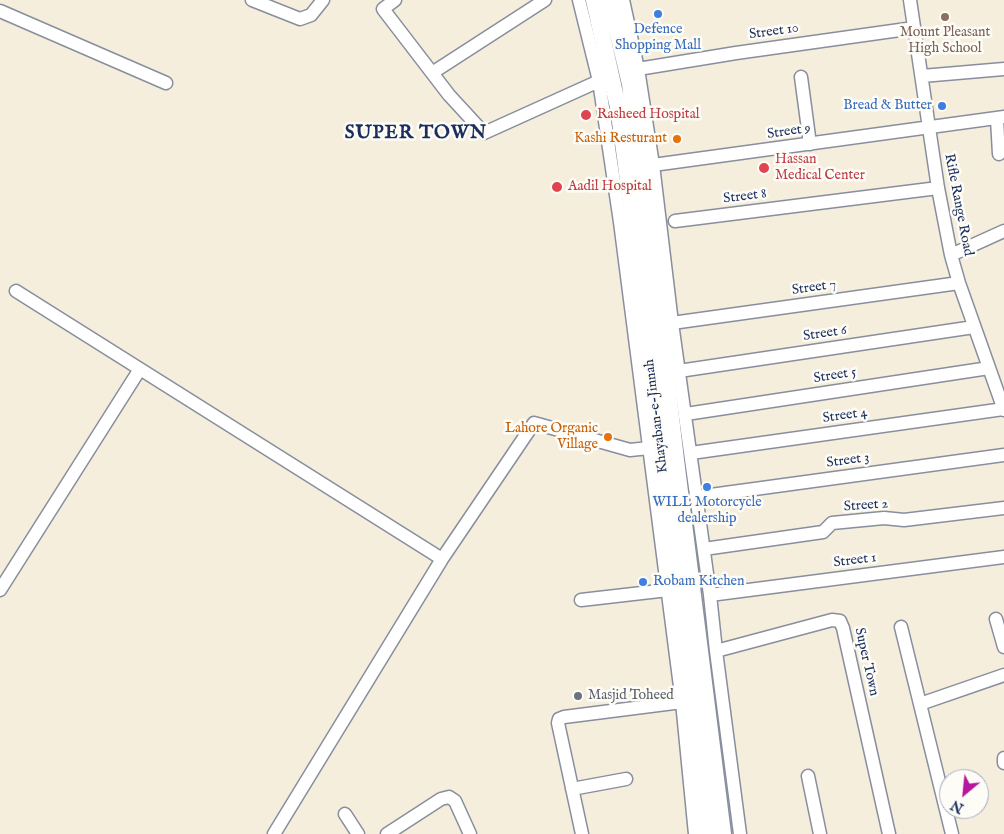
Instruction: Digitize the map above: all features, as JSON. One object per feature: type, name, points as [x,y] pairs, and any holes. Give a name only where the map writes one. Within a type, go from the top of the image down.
[{"type":"main road","name":"Khayaban-e-Jinnah","points":[[594,0],[618,107],[625,157],[708,834]]},
{"type":"main road","name":"Khayaban-e-Jinnah","points":[[610,0],[630,84],[641,162],[723,834]]},
{"type":"street","points":[[252,0],[300,19],[311,15],[318,8],[322,0]]},
{"type":"street","points":[[395,0],[383,9],[448,95],[484,133],[599,81]]},
{"type":"street","points":[[432,73],[545,0]]},
{"type":"street","points":[[579,0],[599,81],[620,222],[682,702],[695,834]]},
{"type":"street","points":[[623,0],[638,69],[653,165],[672,323],[704,549],[740,834]]},
{"type":"street","name":"Rifle Range Road","points":[[910,0],[938,188],[951,255],[974,327],[1004,409]]},
{"type":"street","points":[[0,11],[166,83]]},
{"type":"street","name":"Street 10","points":[[638,69],[914,28]]},
{"type":"street","points":[[922,76],[1004,69]]},
{"type":"street","points":[[801,77],[810,144]]},
{"type":"street","points":[[999,154],[1000,118]]},
{"type":"street","name":"Street 9","points":[[653,165],[1000,118]]},
{"type":"street","name":"Street 8","points":[[675,221],[938,188]]},
{"type":"street","points":[[951,255],[1004,230]]},
{"type":"street","name":"Street 7","points":[[672,323],[960,283]]},
{"type":"street","points":[[16,290],[442,559]]},
{"type":"street","name":"Street 6","points":[[679,371],[974,327]]},
{"type":"street","name":"Street 5","points":[[686,414],[989,368]]},
{"type":"street","points":[[0,590],[140,369]]},
{"type":"street","name":"Street 4","points":[[691,453],[1004,409]]},
{"type":"street","points":[[274,834],[442,559],[534,422],[630,450],[649,448]]},
{"type":"street","name":"Street 3","points":[[696,496],[1004,455]]},
{"type":"street","name":"Street 2","points":[[704,549],[823,532],[832,523],[884,518],[904,520],[1004,508]]},
{"type":"street","name":"Street 1","points":[[710,595],[1004,557]]},
{"type":"street","points":[[581,600],[668,590]]},
{"type":"street","points":[[996,619],[1004,646]]},
{"type":"street","name":"Super Town","points":[[716,651],[832,620],[840,621],[889,834]]},
{"type":"street","points":[[901,627],[952,834]]},
{"type":"street","points":[[920,704],[1004,675]]},
{"type":"street","points":[[582,834],[558,723],[559,720],[564,717],[682,702]]},
{"type":"street","points":[[1004,758],[1004,763]]},
{"type":"street","points":[[808,776],[820,834]]},
{"type":"street","points":[[572,789],[626,779]]},
{"type":"street","points":[[387,834],[441,799],[450,797],[455,801],[470,834]]},
{"type":"street","points":[[345,814],[358,834]]},
{"type":"place","name":"Defence Shopping Mall","points":[[658,14]]},
{"type":"place","name":"Mount Pleasant High School","points":[[945,17]]},
{"type":"place","name":"Bread & Butter","points":[[942,106]]},
{"type":"place","name":"Rasheed Hospital","points":[[586,115]]},
{"type":"place","name":"Kashi Resturant","points":[[677,139]]},
{"type":"place","name":"Hassan Medical Center","points":[[764,168]]},
{"type":"place","name":"Aadil Hospital","points":[[557,187]]},
{"type":"place","name":"Lahore Organic Village","points":[[608,437]]},
{"type":"place","name":"WILL Motorcycle dealership","points":[[707,487]]},
{"type":"place","name":"Robam Kitchen","points":[[643,582]]},
{"type":"place","name":"Masjid Toheed","points":[[578,696]]},
{"type":"district","name":"SUPER TOWN","points":[[416,134]]}]
